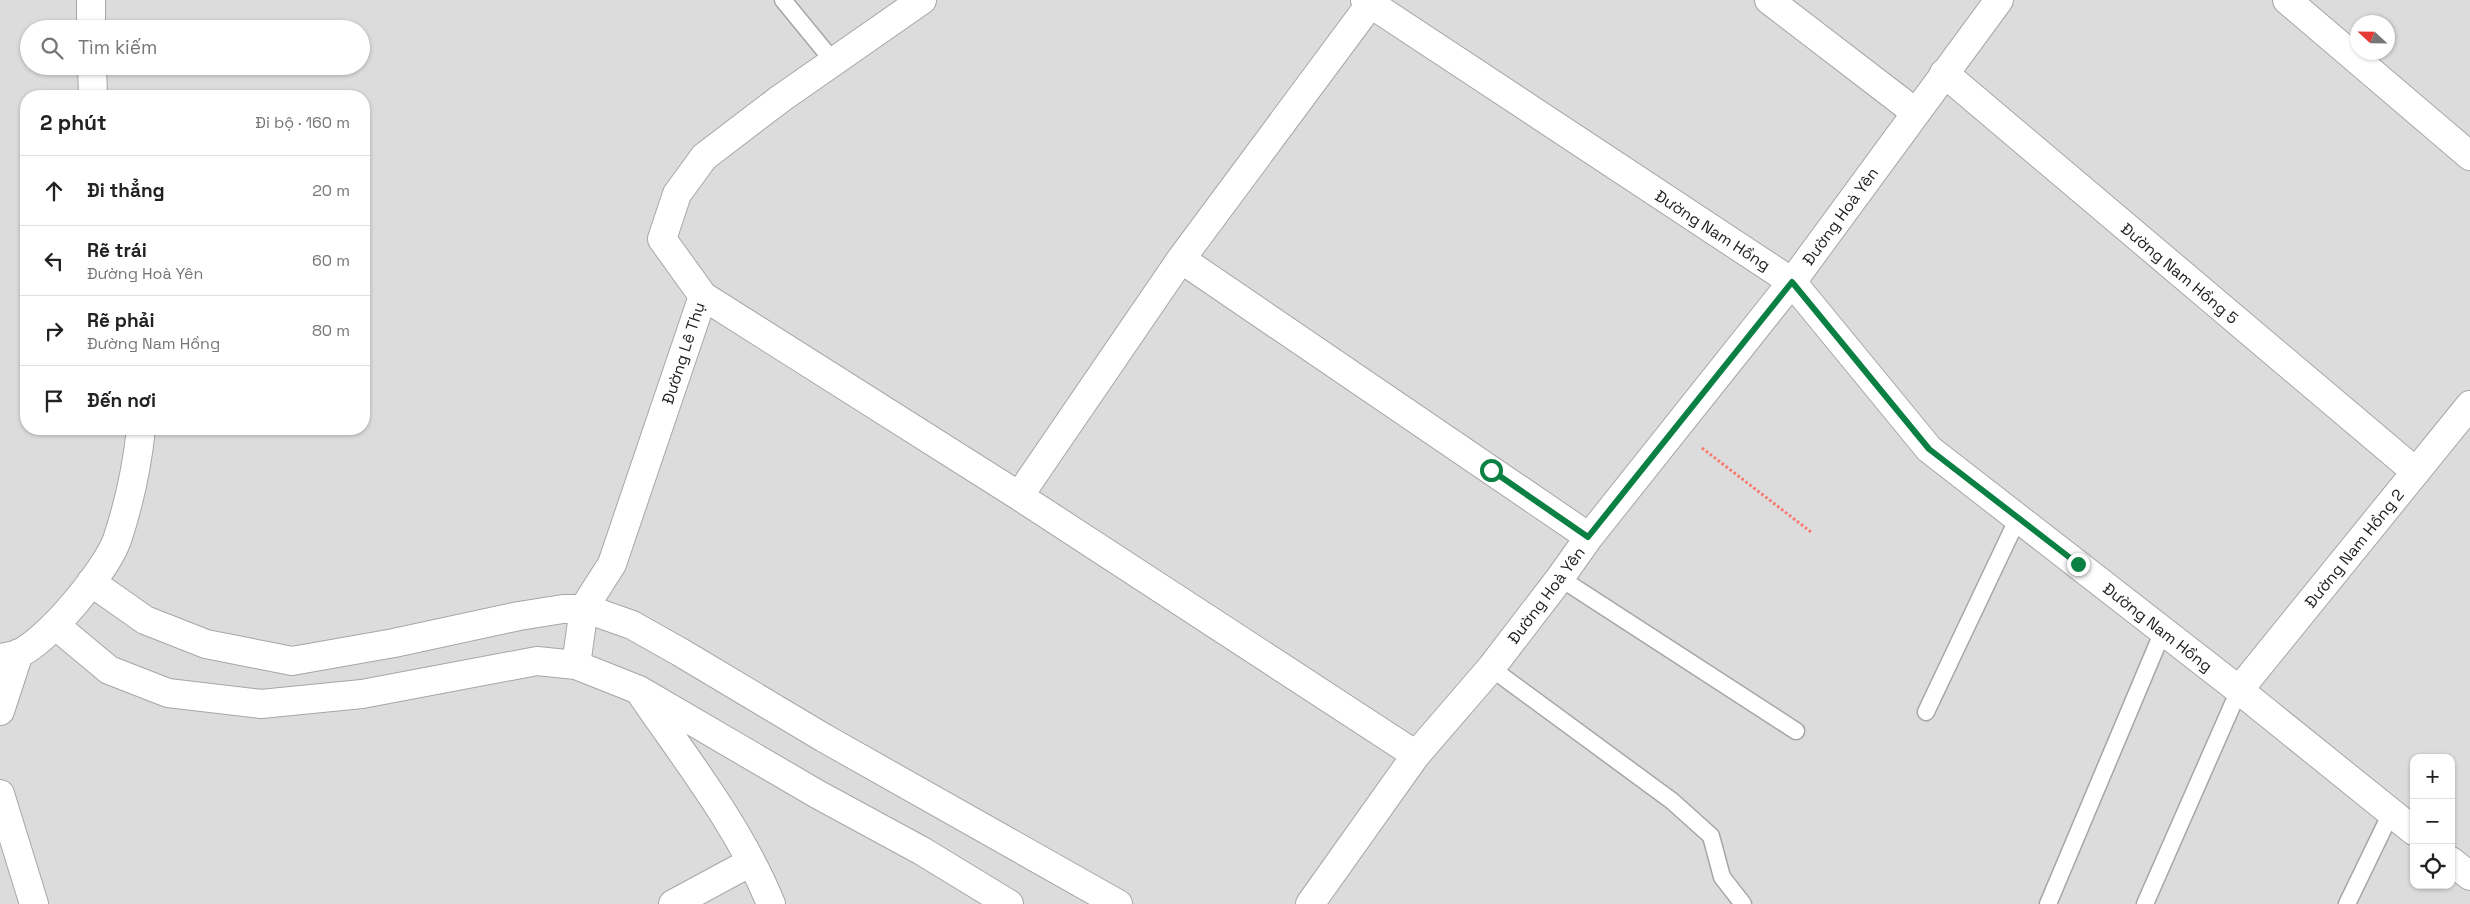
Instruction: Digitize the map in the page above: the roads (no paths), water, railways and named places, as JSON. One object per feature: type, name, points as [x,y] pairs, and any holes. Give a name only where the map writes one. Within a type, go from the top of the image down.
[{"type":"street","points":[[91,0],[92,20]]},
{"type":"street","name":"Đường Lê Thụ","points":[[583,611],[612,564],[703,296],[662,239],[677,194],[704,157],[833,61],[922,0]]},
{"type":"street","points":[[1769,0],[1915,112]]},
{"type":"street","name":"Đường Hoà Yên","points":[[1310,904],[1416,755],[1491,668],[1560,578],[1588,537],[1792,282],[1999,0]]},
{"type":"street","points":[[2287,0],[2470,156]]},
{"type":"street","points":[[1019,496],[1181,259],[1368,1]]},
{"type":"street","name":"Đường Nam Hồng","points":[[1368,1],[1792,282],[1929,449],[2239,690],[2410,828]]},
{"type":"street","name":"Đường Nam Hồng 5","points":[[1944,73],[2416,472]]},
{"type":"street","points":[[92,75],[93,90]]},
{"type":"street","points":[[1181,259],[1588,537]]},
{"type":"street","points":[[703,296],[1019,496],[1416,755]]},
{"type":"street","name":"Đường Nam Hồng 2","points":[[2239,690],[2470,406]]},
{"type":"street","points":[[0,711],[9,656],[55,626],[91,582],[116,542],[137,468],[140,435]]},
{"type":"street","points":[[91,582],[145,620],[206,644],[292,661],[394,643],[519,616],[583,611],[632,625],[824,738],[1118,904]]},
{"type":"street","points":[[577,660],[583,611]]},
{"type":"street","points":[[55,626],[109,670],[168,693],[261,704],[362,694],[537,661],[577,660],[638,690],[817,794],[922,851],[1009,904]]},
{"type":"street","points":[[638,690],[710,793],[751,862],[771,904]]},
{"type":"street","points":[[0,794],[34,904]]},
{"type":"street","points":[[673,904],[751,862]]},
{"type":"lane","points":[[783,0],[833,61]]},
{"type":"lane","points":[[1926,712],[2018,518]]},
{"type":"lane","points":[[1560,578],[1796,731]]},
{"type":"lane","points":[[2048,904],[2163,631]]},
{"type":"lane","points":[[1491,668],[1672,801],[1711,836],[1722,877],[1743,904]]},
{"type":"lane","points":[[2146,904],[2239,690]]},
{"type":"lane","points":[[2347,904],[2391,812]]}]
